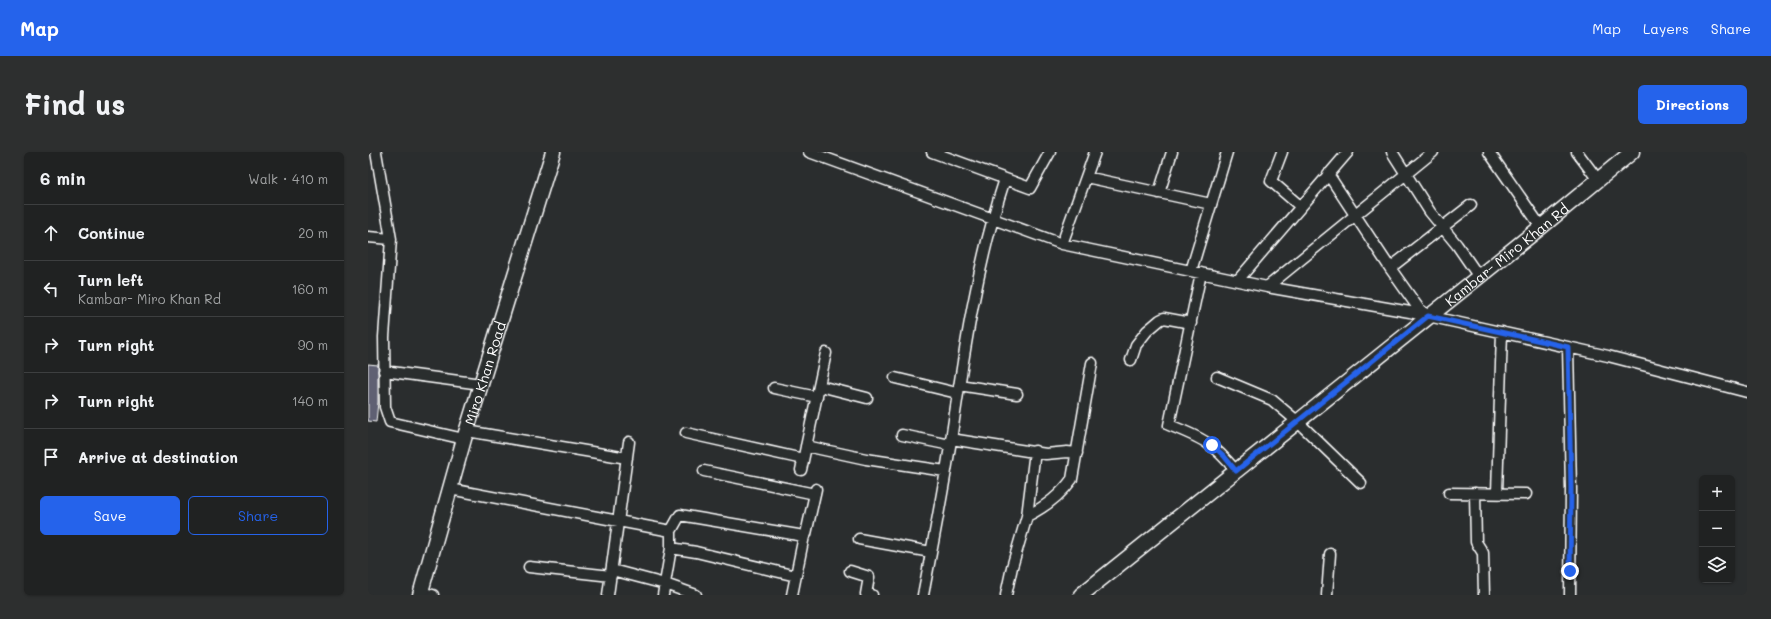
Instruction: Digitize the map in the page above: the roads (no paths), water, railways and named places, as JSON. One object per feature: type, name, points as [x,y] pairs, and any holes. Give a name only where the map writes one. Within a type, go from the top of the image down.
[{"type":"main road","name":"Miro Khan Road","points":[[424,594],[450,489],[553,152]]},
{"type":"main road","name":"Kambar- Miro Khan Rd","points":[[1081,595],[1428,316],[1479,277],[1632,152]]},
{"type":"street","points":[[376,152],[391,239],[384,336],[385,407],[390,422],[466,435],[627,458]]},
{"type":"street","points":[[809,152],[1062,244],[1267,287],[1428,316],[1568,347],[1747,392]]},
{"type":"street","points":[[932,152],[1030,188],[1050,152]]},
{"type":"street","points":[[1062,244],[1095,152]]},
{"type":"street","points":[[1159,193],[1172,152]]},
{"type":"street","points":[[1227,152],[1211,204],[1196,272],[1191,323],[1169,425],[1201,438],[1224,456],[1236,471]]},
{"type":"street","points":[[1282,152],[1271,181],[1301,207]]},
{"type":"street","points":[[1238,280],[1348,152]]},
{"type":"street","points":[[1392,152],[1407,173],[1430,212],[1479,277]]},
{"type":"street","points":[[1267,287],[1433,152]]},
{"type":"street","points":[[1489,152],[1541,227]]},
{"type":"street","points":[[1577,152],[1598,180]]},
{"type":"street","points":[[1328,174],[1390,268],[1419,309],[1428,316]]},
{"type":"street","points":[[1086,177],[1211,204]]},
{"type":"street","points":[[924,595],[951,442],[958,389],[972,307],[992,218],[1005,179]]},
{"type":"street","points":[[1390,268],[1471,205]]},
{"type":"street","points":[[368,237],[391,239]]},
{"type":"street","points":[[1131,360],[1136,346],[1147,331],[1160,320],[1164,318],[1191,323]]},
{"type":"street","points":[[1498,493],[1502,332]]},
{"type":"street","points":[[1568,347],[1571,489],[1570,595]]},
{"type":"street","points":[[801,470],[826,353]]},
{"type":"street","points":[[1027,516],[1044,508],[1065,489],[1072,479],[1092,364]]},
{"type":"street","points":[[384,371],[481,384]]},
{"type":"street","points":[[1217,377],[1272,400],[1298,422],[1361,483]]},
{"type":"street","points":[[895,378],[958,389],[1017,394]]},
{"type":"street","points":[[820,386],[867,398]]},
{"type":"street","points":[[774,388],[817,397]]},
{"type":"street","points":[[686,433],[803,459]]},
{"type":"street","points":[[902,435],[1034,451],[1046,454],[1067,452],[1077,453]]},
{"type":"street","points":[[608,595],[620,520],[629,442]]},
{"type":"street","points":[[806,446],[866,459],[945,471]]},
{"type":"street","points":[[1006,595],[1027,516],[1034,451]]},
{"type":"street","points":[[704,470],[816,491],[806,534],[804,536],[792,595]]},
{"type":"street","points":[[450,489],[620,520],[671,531]]},
{"type":"street","points":[[1449,492],[1526,494]]},
{"type":"street","points":[[1475,493],[1476,542],[1483,553],[1484,595]]},
{"type":"street","points":[[664,595],[671,548],[671,531],[680,515],[804,536]]},
{"type":"street","points":[[859,539],[931,552]]},
{"type":"street","points":[[671,548],[696,552],[796,576]]},
{"type":"street","points":[[1327,595],[1330,554]]},
{"type":"street","points":[[529,567],[611,573],[665,584],[696,595]]},
{"type":"street","points":[[850,571],[869,577],[866,594],[872,595]]}]
